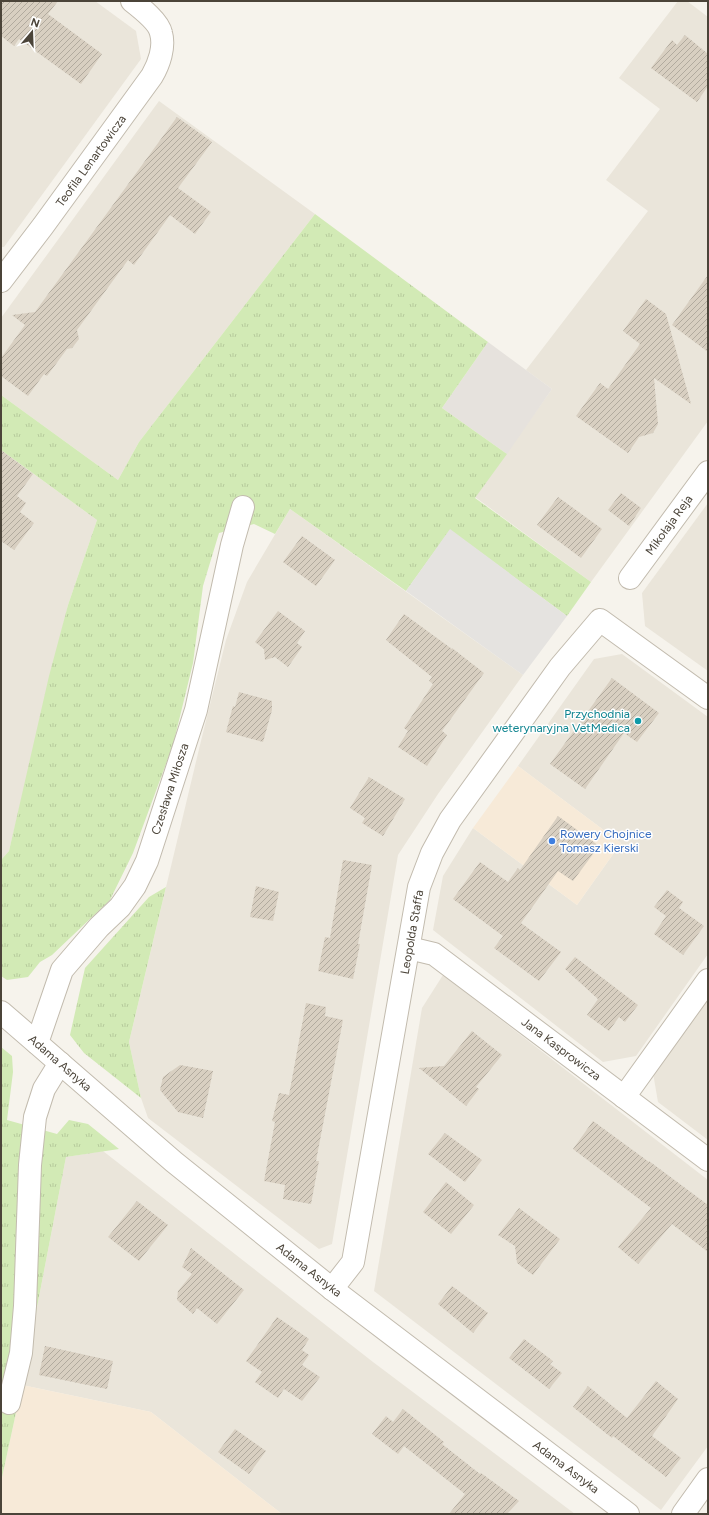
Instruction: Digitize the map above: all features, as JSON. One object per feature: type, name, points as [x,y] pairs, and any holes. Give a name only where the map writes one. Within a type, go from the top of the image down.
[{"type":"street","name":"Teofila Lenartowicza","points":[[1,281],[43,226],[157,67],[162,44],[161,32],[149,16],[132,1]]},
{"type":"street","name":"Mikołaja Reja","points":[[630,578],[708,472]]},
{"type":"street","name":"Czesława Miłosza","points":[[37,1043],[62,970],[99,927],[120,907],[135,886],[147,861],[196,710],[232,545],[243,507]]},
{"type":"street","name":"Leopolda Staffa","points":[[332,1289],[353,1262],[419,887],[432,853],[450,820],[560,667],[600,620],[708,698]]},
{"type":"street","name":"Jana Kasprowicza","points":[[409,948],[434,954],[708,1160]]},
{"type":"street","points":[[624,1097],[708,980]]},
{"type":"street","name":"Adama Asnyka","points":[[1,1012],[174,1162],[332,1289],[628,1514]]},
{"type":"street","points":[[9,1403],[21,1353],[30,1165],[35,1117],[44,1089],[60,1063]]},
{"type":"street","points":[[683,1514],[708,1479]]},
{"type":"shaded area","points":[[1,1],[95,1],[136,31],[141,59],[4,247],[1,247]]},
{"type":"shaded area","points":[[678,1],[687,1],[708,17],[708,421],[591,582],[475,497],[552,389],[526,370],[648,211],[606,180],[660,109],[619,78]]},
{"type":"shaded area","points":[[159,101],[315,214],[139,442],[118,480],[1,395],[1,318]]},
{"type":"shaded area","points":[[488,342],[552,389],[507,454],[442,408]]},
{"type":"shaded area","points":[[1,450],[97,520],[68,605],[9,851],[1,860]]},
{"type":"shaded area","points":[[708,503],[708,671],[645,626],[642,593]]},
{"type":"shaded area","points":[[290,509],[523,675],[438,794],[398,855],[332,1244],[319,1249],[148,1118],[141,1098],[129,1042],[226,640],[247,582]]},
{"type":"shaded area","points":[[450,529],[567,616],[523,675],[406,591]]},
{"type":"shaded area","points":[[622,654],[708,717],[708,954],[636,1056],[603,1062],[433,930],[443,876],[473,828],[577,905],[621,843],[518,766],[594,659]]},
{"type":"shaded area","points":[[518,766],[621,843],[577,905],[473,828]]},
{"type":"shaded area","points":[[443,975],[708,1180],[708,1446],[661,1510],[374,1291],[422,1008]]},
{"type":"shaded area","points":[[708,998],[708,1140],[658,1102],[653,1073]]},
{"type":"shaded area","points":[[103,1151],[373,1362],[575,1514],[282,1514],[151,1412],[22,1385],[66,1157]]},
{"type":"shaded area","points":[[22,1385],[151,1412],[282,1514],[1,1514],[1,1482]]},
{"type":"green space","points":[[315,214],[488,342],[442,408],[507,454],[475,498],[591,582],[567,616],[450,530],[406,591],[290,509],[275,534],[254,524],[219,533],[203,586],[193,663],[173,745],[133,853],[110,900],[52,955],[40,962],[28,977],[7,980],[1,976],[1,860],[9,851],[49,676],[68,605],[97,520],[1,450],[1,395],[118,480],[139,442]]},
{"type":"green space","points":[[166,887],[129,1042],[141,1098],[84,1053],[70,1035],[85,968],[149,897]]},
{"type":"green space","points":[[1,1047],[12,1056],[13,1072],[7,1120],[57,1134],[69,1120],[88,1124],[119,1149],[66,1157],[22,1385],[1,1482]]},
{"type":"building","points":[[1,1],[58,1],[48,14],[102,54],[81,84],[19,39],[14,46],[1,36]]},
{"type":"building","points":[[685,35],[708,54],[708,86],[697,102],[651,68],[672,40],[677,45]]},
{"type":"building","points":[[177,117],[212,142],[178,188],[211,212],[195,234],[170,215],[134,265],[128,260],[77,330],[79,339],[72,348],[67,349],[47,376],[44,374],[28,396],[1,376],[1,358],[25,325],[12,315],[35,312]]},
{"type":"building","points":[[708,275],[708,352],[672,325]]},
{"type":"building","points":[[646,299],[666,314],[691,404],[654,378],[658,424],[653,433],[639,437],[628,453],[576,416],[600,383],[608,389],[640,344],[623,331]]},
{"type":"building","points":[[1,450],[33,474],[17,496],[26,503],[20,512],[34,523],[14,550],[1,541]]},
{"type":"building","points":[[621,493],[641,508],[629,526],[608,510]]},
{"type":"building","points":[[558,497],[602,529],[581,558],[537,525]]},
{"type":"building","points":[[302,536],[335,560],[316,586],[283,562]]},
{"type":"building","points":[[278,611],[305,631],[297,643],[302,647],[288,667],[275,657],[265,660],[264,649],[255,642]]},
{"type":"building","points":[[404,614],[484,673],[442,731],[447,735],[427,766],[398,747],[408,731],[404,728],[433,684],[429,681],[432,677],[386,640]]},
{"type":"building","points":[[612,678],[659,713],[637,742],[624,733],[585,789],[550,764]]},
{"type":"building","points":[[239,692],[272,701],[272,710],[263,742],[226,732],[233,706],[235,707]]},
{"type":"building","points":[[369,777],[405,799],[383,836],[362,823],[365,818],[350,808]]},
{"type":"building","points":[[558,816],[599,846],[573,881],[558,871],[521,923],[561,952],[539,981],[494,948],[503,936],[453,899],[480,862],[508,882],[518,868],[520,870]]},
{"type":"building","points":[[343,860],[372,865],[353,979],[318,971],[325,937],[330,938]]},
{"type":"building","points":[[256,886],[279,892],[273,921],[250,917]]},
{"type":"building","points":[[667,890],[683,902],[679,908],[704,926],[683,955],[654,934],[666,916],[654,907]]},
{"type":"building","points":[[575,957],[638,1005],[625,1022],[619,1017],[609,1031],[587,1015],[598,999],[565,969]]},
{"type":"building","points":[[306,1003],[326,1007],[325,1016],[343,1020],[316,1161],[319,1161],[311,1204],[283,1199],[285,1185],[264,1181],[275,1122],[272,1121],[279,1093],[289,1095]]},
{"type":"building","points":[[472,1031],[502,1055],[476,1087],[479,1089],[466,1106],[419,1068],[444,1066]]},
{"type":"building","points":[[180,1065],[213,1071],[203,1118],[178,1112],[160,1090],[163,1077]]},
{"type":"building","points":[[593,1121],[708,1205],[708,1252],[672,1224],[638,1264],[618,1247],[651,1208],[573,1149]]},
{"type":"building","points":[[445,1133],[482,1160],[465,1182],[428,1154]]},
{"type":"building","points":[[446,1182],[474,1205],[451,1234],[423,1212]]},
{"type":"building","points":[[137,1201],[168,1225],[139,1261],[108,1237]]},
{"type":"building","points":[[519,1208],[560,1239],[533,1275],[517,1263],[515,1246],[498,1235]]},
{"type":"building","points":[[191,1248],[244,1290],[217,1324],[197,1308],[193,1314],[177,1300],[178,1291],[192,1274],[182,1267]]},
{"type":"building","points":[[452,1286],[488,1313],[473,1333],[438,1304]]},
{"type":"building","points":[[277,1317],[309,1339],[302,1350],[309,1355],[302,1365],[320,1377],[302,1401],[284,1389],[278,1398],[255,1382],[262,1372],[246,1361]]},
{"type":"building","points":[[524,1339],[553,1361],[550,1364],[562,1373],[549,1389],[509,1358]]},
{"type":"building","points":[[45,1346],[113,1361],[107,1389],[39,1375]]},
{"type":"building","points":[[656,1381],[678,1399],[652,1436],[681,1458],[666,1477],[613,1436],[612,1438],[573,1407],[588,1386],[627,1418]]},
{"type":"building","points":[[403,1409],[444,1442],[442,1444],[480,1474],[481,1473],[519,1501],[507,1514],[449,1514],[465,1494],[404,1446],[398,1454],[372,1434],[386,1416],[393,1422]]},
{"type":"building","points":[[235,1429],[266,1451],[249,1474],[218,1452]]},
{"type":"place","name":"Przychodnia weterynaryjna VetMedica","points":[[638,721]]},
{"type":"place","name":"Rowery Chojnice Tomasz Kierski","points":[[552,841]]}]
